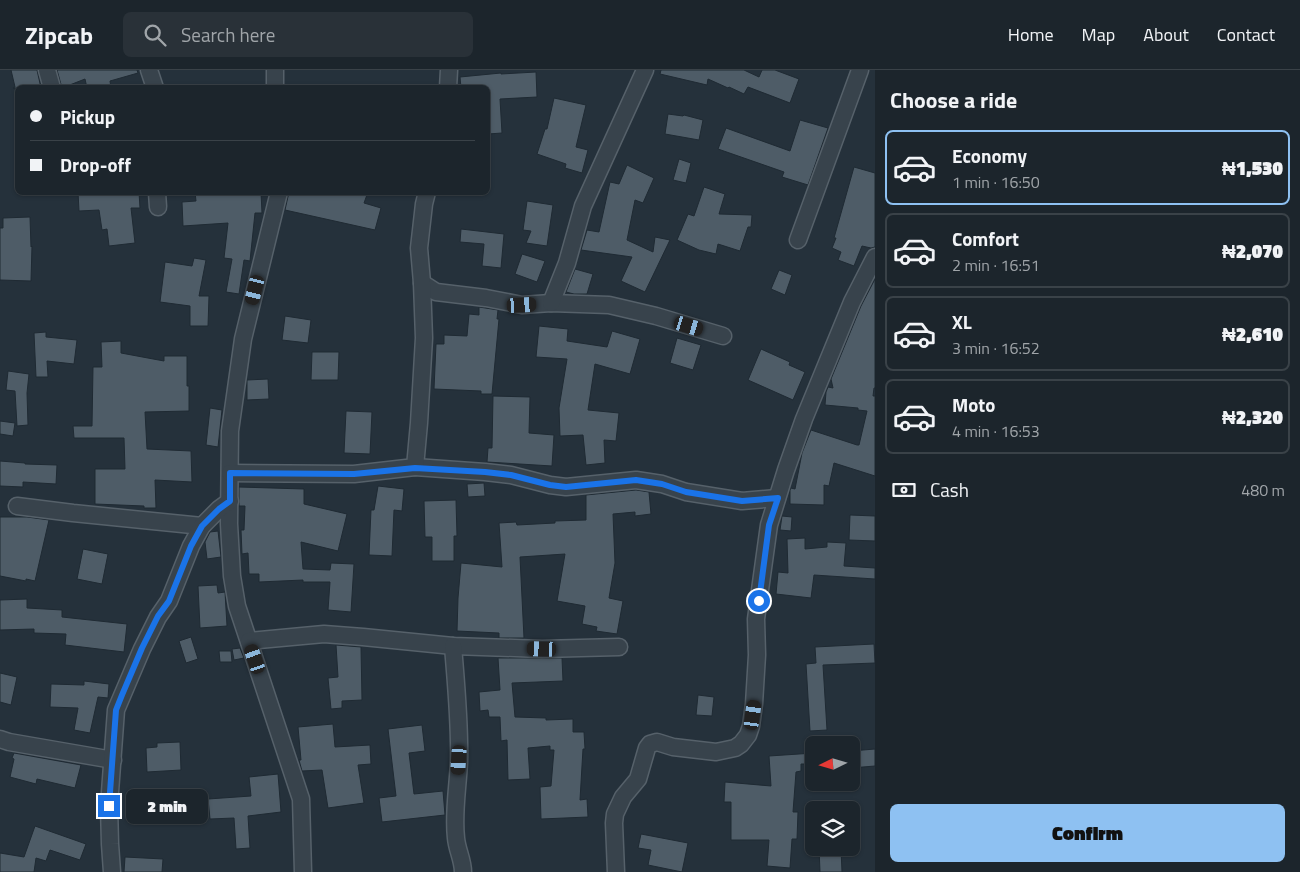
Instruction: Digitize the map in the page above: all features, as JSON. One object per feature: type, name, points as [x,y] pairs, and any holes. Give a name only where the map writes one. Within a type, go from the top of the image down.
[{"type":"street","points":[[47,70],[51,85]]},
{"type":"street","points":[[149,70],[154,85]]},
{"type":"street","points":[[274,70],[275,85]]},
{"type":"street","points":[[448,85],[449,70]]},
{"type":"street","points":[[551,303],[567,263],[583,206],[645,70]]},
{"type":"street","points":[[798,240],[860,70]]},
{"type":"street","points":[[278,195],[243,339],[230,431],[229,524],[232,576],[237,606],[301,799],[303,872]]},
{"type":"street","points":[[415,468],[424,338],[419,248],[426,195]]},
{"type":"street","points":[[616,872],[615,814],[623,798],[638,778],[650,744],[657,742],[673,747],[716,752],[735,748],[748,735],[754,704],[756,620],[769,525],[804,419],[852,302],[875,257]]},
{"type":"street","points":[[422,283],[436,292],[486,298],[522,305],[551,303],[609,305],[656,316],[723,336]]},
{"type":"street","points":[[422,308],[436,292]]},
{"type":"street","points":[[230,473],[354,474],[415,468],[511,475],[566,487],[636,480],[662,484],[686,492],[742,501],[778,498]]},
{"type":"street","points":[[112,872],[109,806],[116,710],[142,648],[158,616],[169,601],[191,546],[202,526],[230,501]]},
{"type":"street","points":[[17,506],[202,526]]},
{"type":"street","points":[[249,642],[324,634],[453,646],[542,649],[619,648]]},
{"type":"street","points":[[453,646],[459,750],[456,838],[463,872]]},
{"type":"street","points":[[0,739],[113,760]]},
{"type":"building","points":[[11,70],[37,70],[40,85],[15,85],[15,87]]},
{"type":"building","points":[[57,70],[137,70],[138,73],[110,81],[111,85],[86,85],[85,79],[70,85],[61,85]]},
{"type":"building","points":[[661,70],[744,70],[759,77],[762,70],[775,70],[799,79],[790,103],[748,87],[744,94],[708,79],[707,85],[660,74]]},
{"type":"building","points":[[536,72],[537,97],[500,99],[502,133],[490,134],[490,85],[461,85],[460,77]]},
{"type":"building","points":[[554,98],[586,105],[576,147],[588,150],[582,173],[565,168],[566,164],[537,154],[545,129],[547,129]]},
{"type":"building","points":[[668,114],[684,115],[703,120],[699,140],[665,134]]},
{"type":"building","points":[[800,120],[828,128],[808,185],[782,177],[784,172],[718,149],[726,128],[790,151]]},
{"type":"building","points":[[679,159],[691,163],[686,183],[673,180]]},
{"type":"building","points":[[627,165],[654,178],[643,203],[635,200],[627,240],[653,252],[655,237],[670,240],[645,292],[621,281],[632,257],[581,250],[587,230],[599,232],[610,182],[619,184]]},
{"type":"building","points":[[854,167],[875,173],[875,247],[862,246],[854,266],[838,260],[841,252],[832,248]]},
{"type":"building","points":[[704,187],[725,194],[719,214],[752,215],[751,227],[748,227],[740,251],[718,244],[716,254],[699,250],[677,240],[688,214],[694,216]]},
{"type":"building","points":[[78,195],[139,195],[140,208],[131,208],[135,243],[109,246],[107,229],[102,230],[99,210],[79,211]]},
{"type":"building","points":[[195,195],[261,195],[262,213],[255,213],[250,261],[244,260],[239,294],[226,292],[232,259],[224,258],[228,223],[183,226],[182,202],[196,201]]},
{"type":"building","points":[[288,195],[367,195],[364,203],[381,208],[375,230],[285,210]]},
{"type":"building","points":[[527,201],[553,205],[547,246],[526,243],[531,231],[523,230]]},
{"type":"building","points":[[30,217],[32,246],[31,281],[0,280],[0,228],[3,228],[3,218]]},
{"type":"building","points":[[461,229],[504,234],[501,268],[482,266],[484,244],[460,242]]},
{"type":"building","points":[[522,254],[545,261],[537,282],[515,274]]},
{"type":"building","points":[[194,258],[206,260],[199,296],[209,296],[208,326],[190,326],[190,306],[160,302],[165,262],[192,266]]},
{"type":"building","points":[[575,269],[593,274],[587,294],[566,292]]},
{"type":"building","points":[[779,270],[792,275],[785,295],[771,289]]},
{"type":"building","points":[[875,279],[875,388],[873,396],[875,396],[875,476],[834,463],[829,486],[824,485],[824,505],[790,504],[790,490],[791,488],[795,489],[802,453],[811,430],[859,445],[867,411],[858,410],[858,408],[825,405],[826,392],[828,387],[833,388],[831,379],[861,306]]},
{"type":"building","points":[[479,307],[498,310],[497,319],[499,319],[492,394],[481,394],[481,391],[434,389],[436,344],[444,344],[444,335],[467,336],[469,314],[479,315]]},
{"type":"building","points":[[285,316],[311,320],[308,343],[282,340]]},
{"type":"building","points":[[539,326],[568,329],[567,341],[607,347],[612,331],[640,339],[630,374],[595,364],[588,410],[619,413],[616,441],[604,440],[605,463],[586,465],[583,435],[560,436],[559,408],[567,359],[536,357]]},
{"type":"building","points":[[46,332],[46,337],[77,340],[74,364],[47,361],[48,377],[36,377],[34,333]]},
{"type":"building","points":[[677,338],[701,345],[693,370],[670,363]]},
{"type":"building","points":[[121,341],[121,353],[164,361],[164,356],[187,356],[189,411],[145,412],[147,449],[191,451],[192,482],[155,480],[156,508],[95,504],[95,469],[125,469],[124,438],[74,438],[73,426],[92,426],[93,367],[102,367],[101,342]]},
{"type":"building","points":[[761,349],[790,362],[789,365],[805,372],[793,400],[748,380]]},
{"type":"building","points":[[312,352],[339,352],[338,380],[311,380]]},
{"type":"building","points":[[8,371],[29,374],[27,393],[28,425],[17,426],[15,391],[6,390]]},
{"type":"building","points":[[268,379],[269,399],[247,400],[247,380]]},
{"type":"building","points":[[493,396],[530,397],[529,433],[554,435],[552,466],[487,462],[488,448],[492,448]]},
{"type":"building","points":[[210,408],[222,410],[218,447],[206,445]]},
{"type":"building","points":[[346,411],[372,412],[370,454],[344,453]]},
{"type":"building","points":[[0,421],[15,423],[13,436],[0,434]]},
{"type":"building","points":[[0,461],[57,465],[56,484],[23,482],[23,487],[0,486]]},
{"type":"building","points":[[484,483],[485,496],[468,497],[467,484]]},
{"type":"building","points":[[378,486],[404,489],[402,511],[394,510],[392,556],[369,555],[371,510],[374,510]]},
{"type":"building","points":[[239,487],[304,489],[304,504],[347,514],[338,551],[301,542],[303,569],[330,570],[331,563],[354,564],[351,612],[328,610],[330,582],[303,582],[303,580],[259,582],[259,574],[249,574],[248,553],[242,554],[241,530],[244,530],[245,506],[239,506]]},
{"type":"building","points":[[636,490],[649,492],[651,514],[635,516],[635,512],[613,514],[615,563],[609,598],[623,601],[617,634],[596,631],[597,627],[582,624],[585,606],[557,601],[565,554],[520,557],[524,638],[499,638],[499,633],[457,631],[461,563],[502,567],[499,523],[516,522],[517,525],[586,520],[586,495]]},
{"type":"building","points":[[456,500],[457,536],[454,536],[454,561],[432,561],[432,537],[425,537],[424,501]]},
{"type":"building","points":[[850,515],[875,516],[875,541],[849,540]]},
{"type":"building","points":[[782,516],[792,517],[791,531],[780,530]]},
{"type":"building","points":[[0,517],[27,517],[49,520],[35,581],[0,576]]},
{"type":"building","points":[[218,531],[221,557],[207,559],[205,542],[210,532]]},
{"type":"building","points":[[805,538],[805,549],[827,547],[827,542],[846,543],[844,566],[875,568],[875,579],[814,575],[811,598],[776,594],[778,572],[788,573],[787,539]]},
{"type":"building","points":[[83,549],[108,554],[102,584],[77,579]]},
{"type":"building","points":[[217,585],[218,593],[225,592],[227,626],[200,628],[198,586]]},
{"type":"building","points":[[27,599],[27,608],[62,610],[62,617],[127,624],[124,652],[65,645],[66,634],[34,633],[34,629],[0,630],[0,600]]},
{"type":"building","points":[[191,637],[198,659],[186,663],[179,641]]},
{"type":"building","points":[[874,644],[875,663],[823,665],[827,730],[810,731],[806,664],[816,663],[815,647]]},
{"type":"building","points":[[336,645],[361,647],[362,700],[342,701],[342,708],[331,709],[328,678],[338,677]]},
{"type":"building","points":[[240,648],[244,658],[234,660],[232,649]]},
{"type":"building","points":[[219,651],[231,651],[232,662],[220,662]]},
{"type":"building","points":[[498,658],[562,658],[563,681],[512,683],[515,717],[546,718],[546,720],[573,719],[573,732],[584,732],[585,749],[583,749],[580,800],[587,799],[588,817],[541,819],[540,787],[551,786],[554,750],[550,750],[550,746],[528,748],[530,779],[508,780],[507,740],[501,741],[500,717],[489,717],[488,710],[480,711],[479,692],[500,690]]},
{"type":"building","points":[[0,673],[17,677],[11,705],[0,702]]},
{"type":"building","points":[[84,681],[109,684],[108,698],[98,697],[90,733],[74,730],[78,708],[50,707],[51,684],[84,685]]},
{"type":"building","points":[[698,695],[714,697],[712,716],[696,715]]},
{"type":"building","points":[[333,724],[335,747],[370,745],[371,764],[358,765],[364,803],[328,808],[322,770],[302,771],[299,760],[301,760],[298,727]]},
{"type":"building","points":[[422,725],[425,751],[409,753],[414,794],[443,791],[445,815],[382,822],[379,798],[396,796],[388,729]]},
{"type":"building","points":[[180,742],[181,770],[147,772],[146,748],[157,747],[157,743]]},
{"type":"building","points":[[875,749],[875,766],[860,767],[860,750]]},
{"type":"building","points":[[14,753],[81,765],[75,788],[37,779],[36,784],[10,777]]},
{"type":"building","points":[[805,754],[805,764],[801,764],[801,771],[796,772],[793,812],[798,812],[797,839],[792,839],[790,868],[767,866],[769,840],[731,840],[731,802],[724,802],[725,782],[771,786],[769,756]]},
{"type":"building","points":[[278,774],[281,812],[248,816],[250,848],[236,849],[234,818],[210,819],[208,799],[251,796],[249,777]]},
{"type":"building","points":[[165,794],[165,819],[144,820],[143,795]]},
{"type":"building","points":[[35,826],[86,844],[80,860],[50,850],[46,861],[36,858],[34,872],[0,872],[0,853],[24,857]]},
{"type":"building","points":[[641,834],[688,843],[682,872],[648,865],[651,850],[638,848]]},
{"type":"building","points":[[819,856],[841,856],[842,872],[820,872]]},
{"type":"building","points":[[125,857],[163,859],[162,872],[124,872]]},
{"type":"route","points":[[109,806],[116,710],[142,648],[158,616],[169,601],[191,546],[202,526],[230,501],[230,473],[354,474],[415,468],[511,475],[566,487],[636,480],[650,481],[686,492],[742,501],[778,498],[769,525],[759,601]]}]
